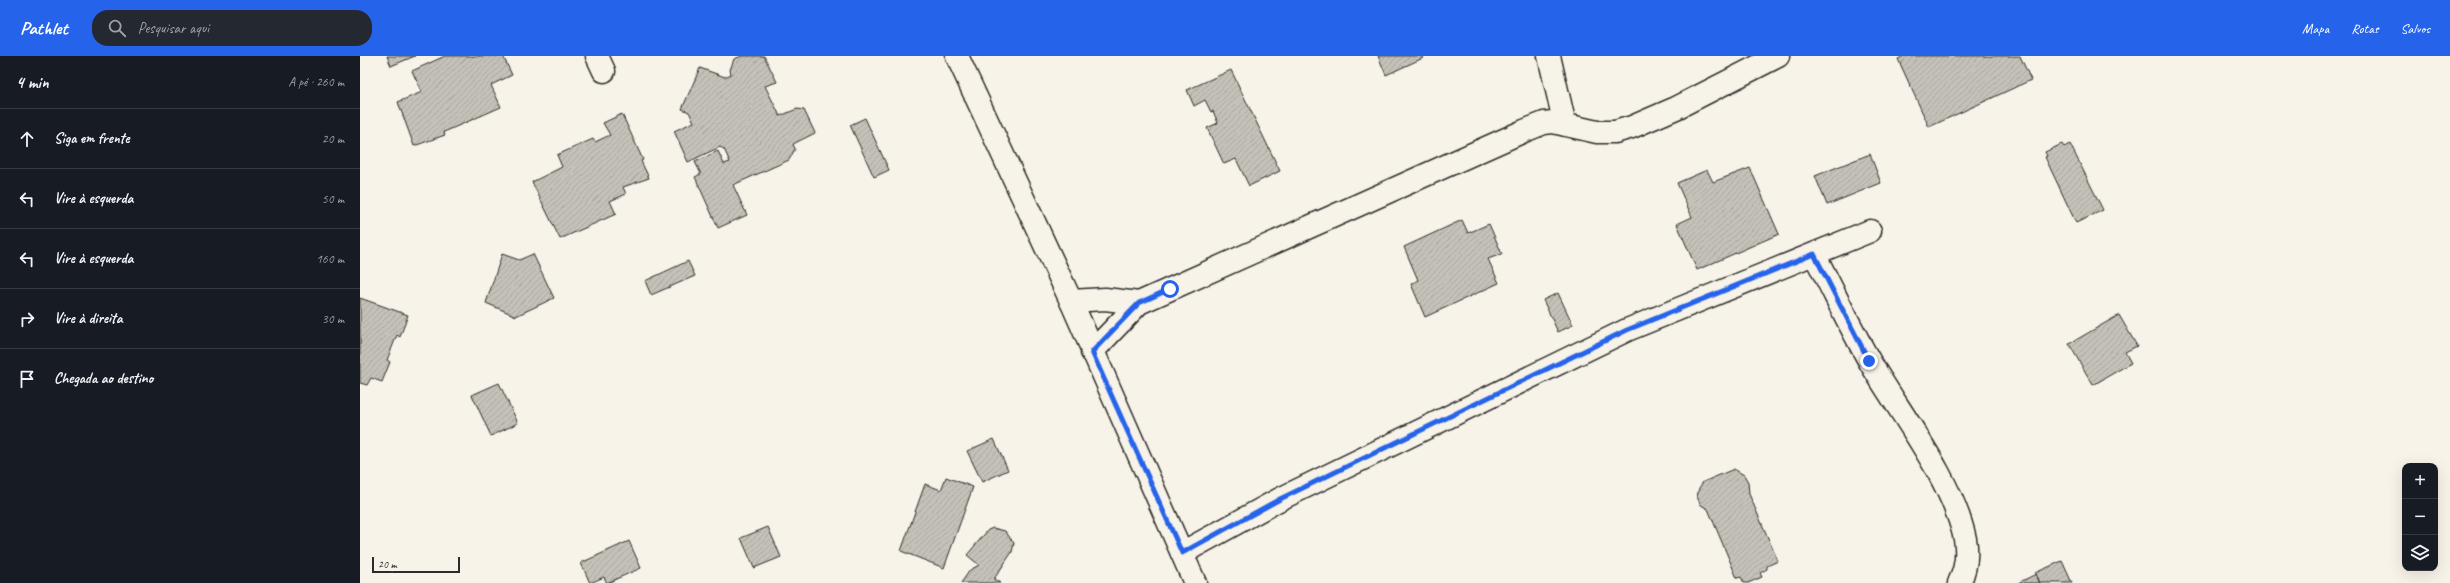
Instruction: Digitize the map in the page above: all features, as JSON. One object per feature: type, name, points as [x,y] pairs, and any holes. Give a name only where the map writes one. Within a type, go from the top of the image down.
[{"type":"street","points":[[957,56],[1071,301],[1092,352],[1195,583]]},
{"type":"street","points":[[1549,56],[1565,125]]},
{"type":"street","points":[[1092,352],[1139,303],[1524,131],[1544,123],[1565,125],[1597,132],[1615,132],[1632,127],[1676,108],[1778,56]]},
{"type":"street","points":[[1182,553],[1280,499],[1627,330],[1870,231]]},
{"type":"street","points":[[1814,254],[1869,361],[1943,481],[1965,539],[1967,557],[1964,572],[1959,583]]},
{"type":"street","points":[[1071,301],[1105,299],[1139,303]]},
{"type":"building","points":[[387,56],[415,56],[391,66]]},
{"type":"building","points":[[445,56],[503,56],[512,75],[491,85],[501,107],[444,132],[445,135],[414,146],[398,102],[422,92],[412,71]]},
{"type":"building","points":[[742,56],[764,56],[777,82],[765,86],[780,116],[797,109],[804,110],[815,133],[793,144],[795,149],[789,160],[733,185],[747,215],[718,228],[695,177],[701,174],[695,162],[718,151],[724,164],[730,162],[724,149],[720,147],[688,162],[674,131],[694,122],[689,112],[682,109],[700,68],[725,77],[731,74],[730,70],[734,59]]},
{"type":"building","points":[[1378,56],[1422,56],[1423,58],[1386,75]]},
{"type":"building","points":[[1904,56],[2020,56],[2031,80],[1929,127],[1898,59]]},
{"type":"building","points":[[1231,70],[1280,171],[1249,186],[1236,159],[1224,164],[1207,128],[1218,123],[1213,111],[1211,112],[1205,100],[1194,106],[1187,90]]},
{"type":"building","points":[[622,114],[643,160],[641,161],[649,178],[623,187],[626,194],[610,201],[616,214],[560,239],[532,182],[562,167],[557,155],[593,139],[595,142],[610,135],[603,123]]},
{"type":"building","points":[[865,118],[889,170],[874,177],[850,125]]},
{"type":"building","points":[[2062,144],[2064,147],[2070,144],[2103,210],[2076,223],[2045,157],[2047,156],[2045,152]]},
{"type":"building","points":[[1870,154],[1881,183],[1827,205],[1815,176]]},
{"type":"building","points":[[1750,168],[1779,234],[1697,270],[1677,224],[1692,217],[1677,183],[1707,170],[1713,182]]},
{"type":"building","points":[[1462,220],[1468,233],[1489,224],[1502,254],[1488,259],[1499,283],[1425,317],[1411,284],[1418,280],[1404,247]]},
{"type":"building","points":[[502,254],[519,260],[533,254],[554,298],[516,316],[486,303]]},
{"type":"building","points":[[688,261],[695,276],[651,295],[645,281]]},
{"type":"building","points":[[1558,293],[1573,325],[1558,332],[1543,300]]},
{"type":"building","points":[[360,298],[408,315],[400,337],[397,335],[387,360],[390,362],[382,382],[371,378],[367,385],[360,383]]},
{"type":"building","points":[[2119,315],[2137,346],[2125,352],[2131,363],[2093,385],[2069,344]]},
{"type":"building","points":[[499,383],[518,423],[491,436],[472,395]]},
{"type":"building","points":[[994,439],[1008,470],[982,482],[967,451]]},
{"type":"building","points":[[1734,469],[1744,475],[1748,482],[1749,494],[1778,561],[1767,566],[1767,569],[1760,573],[1762,577],[1748,583],[1744,583],[1741,577],[1737,578],[1708,509],[1701,505],[1697,497],[1699,488],[1703,482]]},
{"type":"building","points":[[946,477],[973,487],[944,568],[901,551],[925,484],[941,490]]},
{"type":"building","points":[[768,527],[781,557],[754,568],[741,538]]},
{"type":"building","points":[[993,528],[1005,531],[1014,543],[1012,552],[994,579],[1000,583],[961,583],[970,570],[979,565],[967,555],[988,530]]},
{"type":"building","points":[[629,541],[641,568],[607,583],[604,577],[590,583],[581,563]]},
{"type":"building","points":[[2062,561],[2072,583],[2040,583],[2035,573]]},
{"type":"building","points":[[2036,574],[2040,583],[2018,583]]},
{"type":"route","points":[[1170,289],[1139,303],[1092,352],[1182,553],[1280,499],[1627,330],[1814,254],[1869,361]]}]
